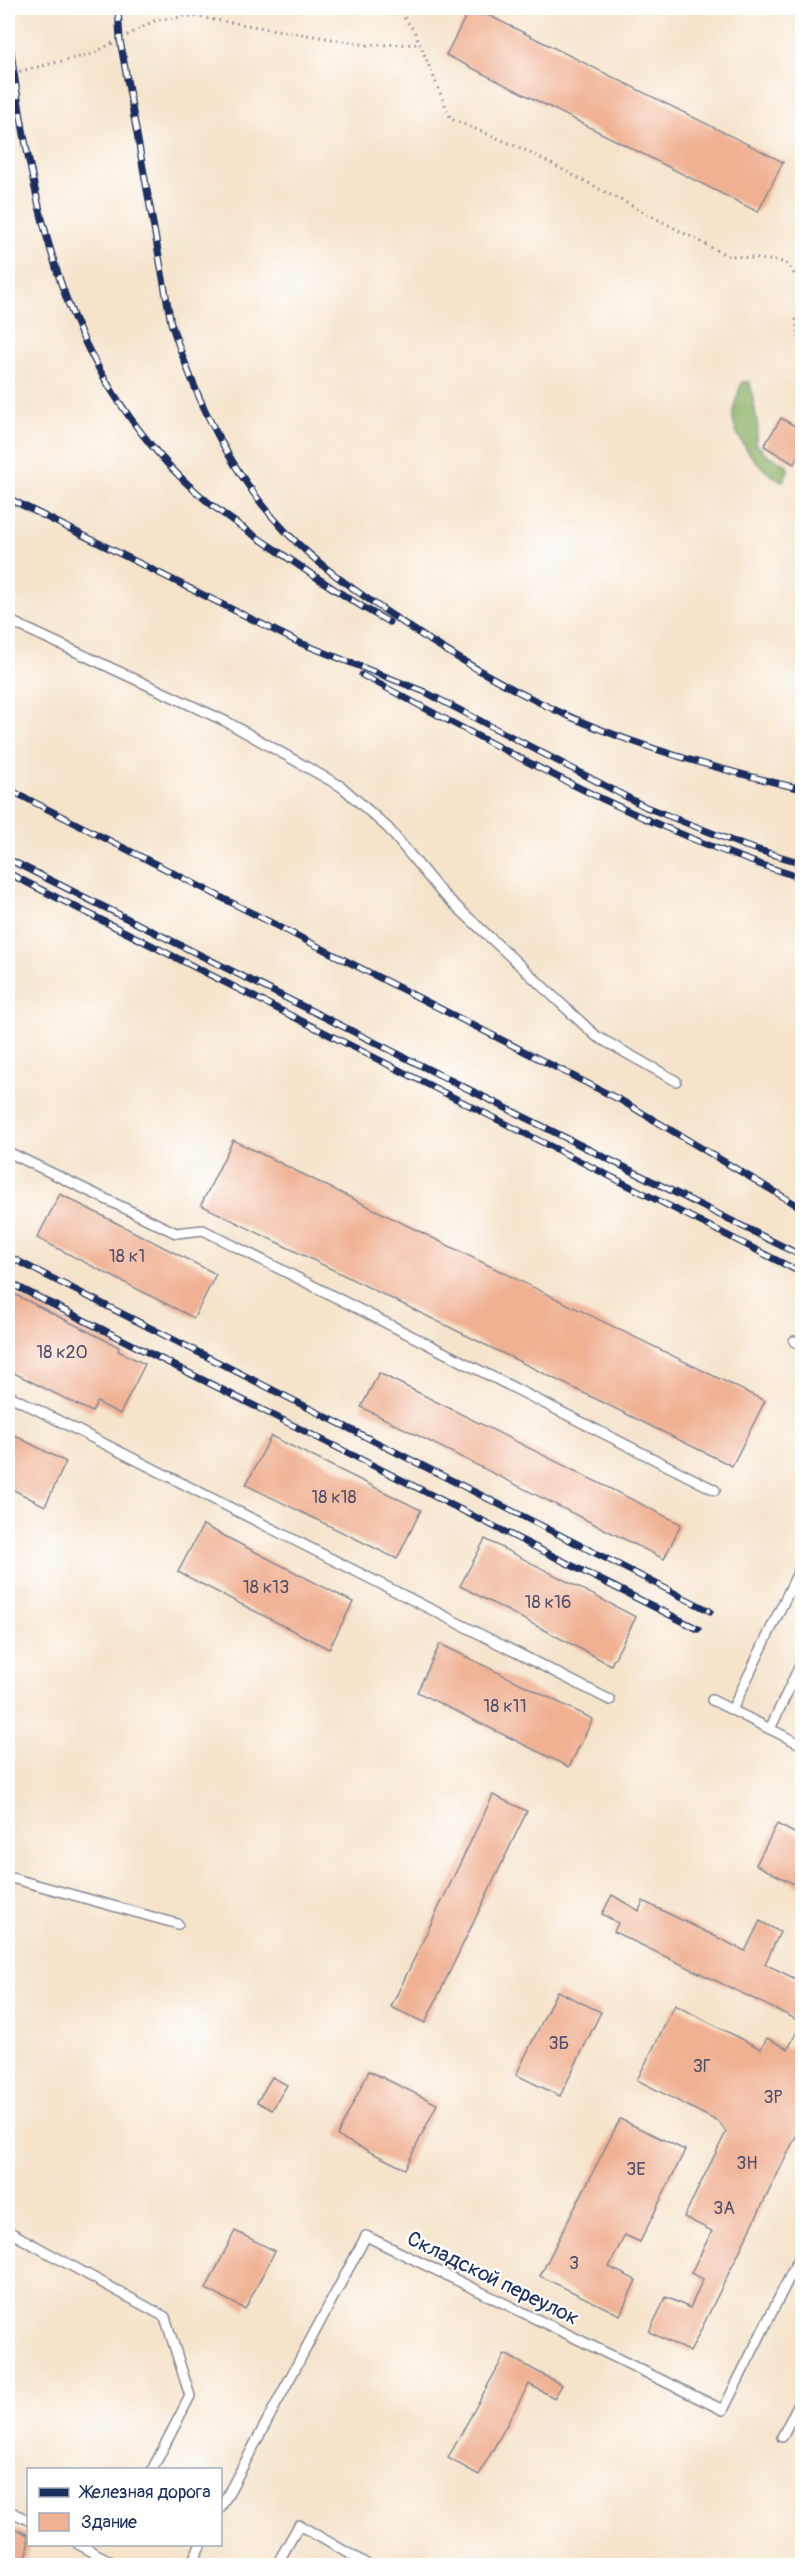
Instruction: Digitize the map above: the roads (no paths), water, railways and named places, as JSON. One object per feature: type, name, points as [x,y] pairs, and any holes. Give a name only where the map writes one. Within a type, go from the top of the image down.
[{"type":"lane","points":[[8,620],[227,722],[342,787],[388,828],[441,892],[596,1036],[676,1081]]},
{"type":"lane","points":[[8,1152],[176,1233],[203,1230],[715,1490]]},
{"type":"lane","points":[[8,1395],[610,1700]]},
{"type":"lane","points":[[732,1710],[802,1564]]},
{"type":"lane","points":[[770,1729],[802,1661]]},
{"type":"lane","points":[[712,1700],[802,1745]]},
{"type":"lane","points":[[8,1876],[178,1924]]},
{"type":"lane","points":[[8,2231],[165,2317],[190,2396],[153,2468]]},
{"type":"lane","name":"Складской переулок","points":[[222,2505],[366,2236],[723,2410],[802,2252]]},
{"type":"lane","points":[[782,2437],[802,2397]]},
{"type":"lane","points":[[8,2510],[27,2520]]},
{"type":"lane","points":[[276,2565],[299,2525],[370,2565]]},
{"type":"lane","points":[[82,2546],[119,2565]]},
{"type":"lane","points":[[190,2565],[200,2546]]},
{"type":"railway","points":[[118,8],[120,40],[171,323],[192,379],[217,434],[248,485],[286,532],[325,567],[381,608],[482,672],[527,696],[601,730],[657,750],[802,789]]},
{"type":"railway","points":[[8,29],[29,159],[52,255],[73,316],[120,404],[161,457],[208,502],[321,581],[389,622]]},
{"type":"railway","points":[[8,498],[298,642],[425,692],[646,807],[745,846],[802,863]]},
{"type":"railway","points":[[362,675],[523,760],[632,813],[744,859],[802,878]]},
{"type":"railway","points":[[8,789],[622,1101],[802,1208]]},
{"type":"railway","points":[[8,859],[802,1256]]},
{"type":"railway","points":[[8,873],[802,1273]]},
{"type":"railway","points":[[8,1256],[710,1611]]},
{"type":"railway","points":[[8,1282],[698,1629]]}]
